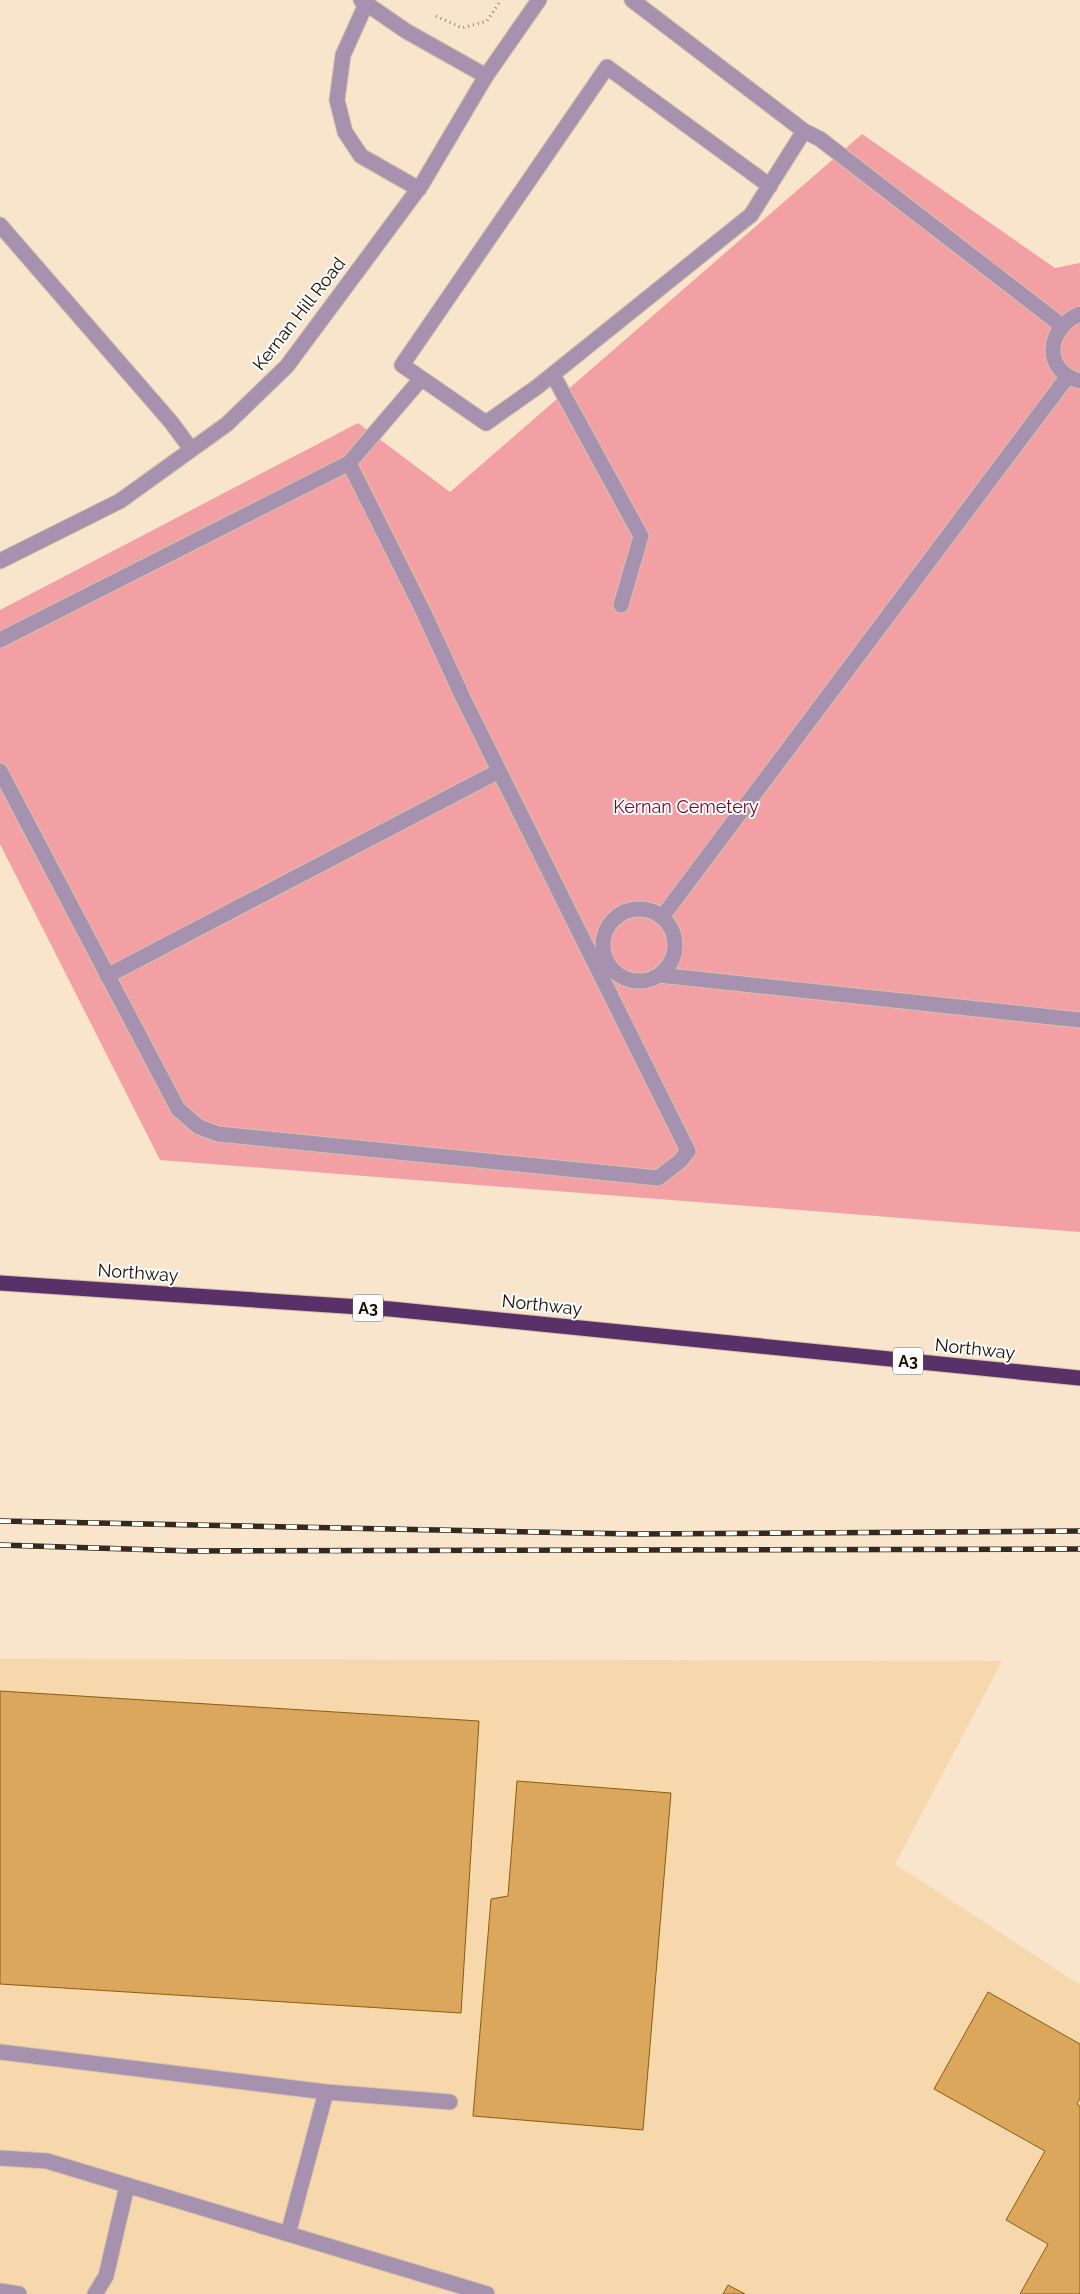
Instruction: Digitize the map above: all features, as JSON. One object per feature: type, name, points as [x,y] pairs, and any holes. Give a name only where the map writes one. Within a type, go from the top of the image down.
[{"type":"highway","name":"Northway","points":[[0,1283],[390,1310],[1080,1378]]},
{"type":"street","name":"Kernan Hill Road","points":[[0,561],[120,501],[227,424],[286,366],[419,189],[486,76],[538,0]]},
{"type":"street","points":[[632,0],[804,131],[820,139],[1061,325]]},
{"type":"street","points":[[419,189],[361,156],[345,132],[337,100],[343,55],[363,2],[406,31],[486,76]]},
{"type":"street","points":[[770,186],[607,67],[402,365],[486,423],[553,375],[751,215],[770,186],[804,131]]},
{"type":"street","points":[[0,225],[171,422],[191,449]]},
{"type":"street","points":[[662,917],[1074,379],[1059,368],[1053,346],[1055,335],[1061,325],[1080,314]]},
{"type":"street","points":[[553,375],[641,536],[621,604]]},
{"type":"street","points":[[0,640],[349,463],[421,379]]},
{"type":"street","points":[[0,771],[178,1109],[199,1127],[218,1134],[658,1178],[680,1161],[688,1151],[604,968],[499,772],[349,463]]},
{"type":"street","points":[[107,976],[499,772]]},
{"type":"street","points":[[604,968],[603,944],[605,932],[620,915],[631,910],[643,909],[662,917],[671,928],[675,939],[675,951],[670,963],[659,975]]},
{"type":"street","points":[[604,968],[629,980],[641,981],[659,975],[1080,1020]]},
{"type":"street","points":[[0,2052],[326,2092],[450,2102]]},
{"type":"street","points":[[288,2234],[326,2092]]},
{"type":"street","points":[[0,2158],[47,2162],[487,2294]]},
{"type":"street","points":[[95,2294],[106,2276],[127,2186]]},
{"type":"street","points":[[0,2291],[19,2294]]},
{"type":"path","points":[[430,13],[462,28],[487,21],[501,0]]},
{"type":"shaded area","points":[[0,1659],[1002,1661],[895,1864],[1080,1985],[1080,2294],[0,2294]]},
{"type":"green space","name":"Kernan Cemetery","points":[[862,134],[1055,268],[1080,263],[1080,1232],[160,1160],[0,844],[0,610],[358,423],[450,492]]},
{"type":"building","points":[[0,1691],[479,1721],[461,2013],[0,1984]]},
{"type":"building","points":[[517,1781],[671,1793],[643,2130],[473,2116],[491,1899],[508,1896]]},
{"type":"building","points":[[988,1992],[1080,2044],[1080,2098],[1077,2104],[1080,2106],[1080,2294],[1020,2294],[1048,2244],[1006,2220],[1045,2151],[934,2089]]},
{"type":"building","points":[[728,2285],[745,2294],[723,2294]]},
{"type":"railway","points":[[0,1521],[634,1534],[1080,1531]]},
{"type":"railway","points":[[0,1545],[191,1551],[1080,1549]]}]
